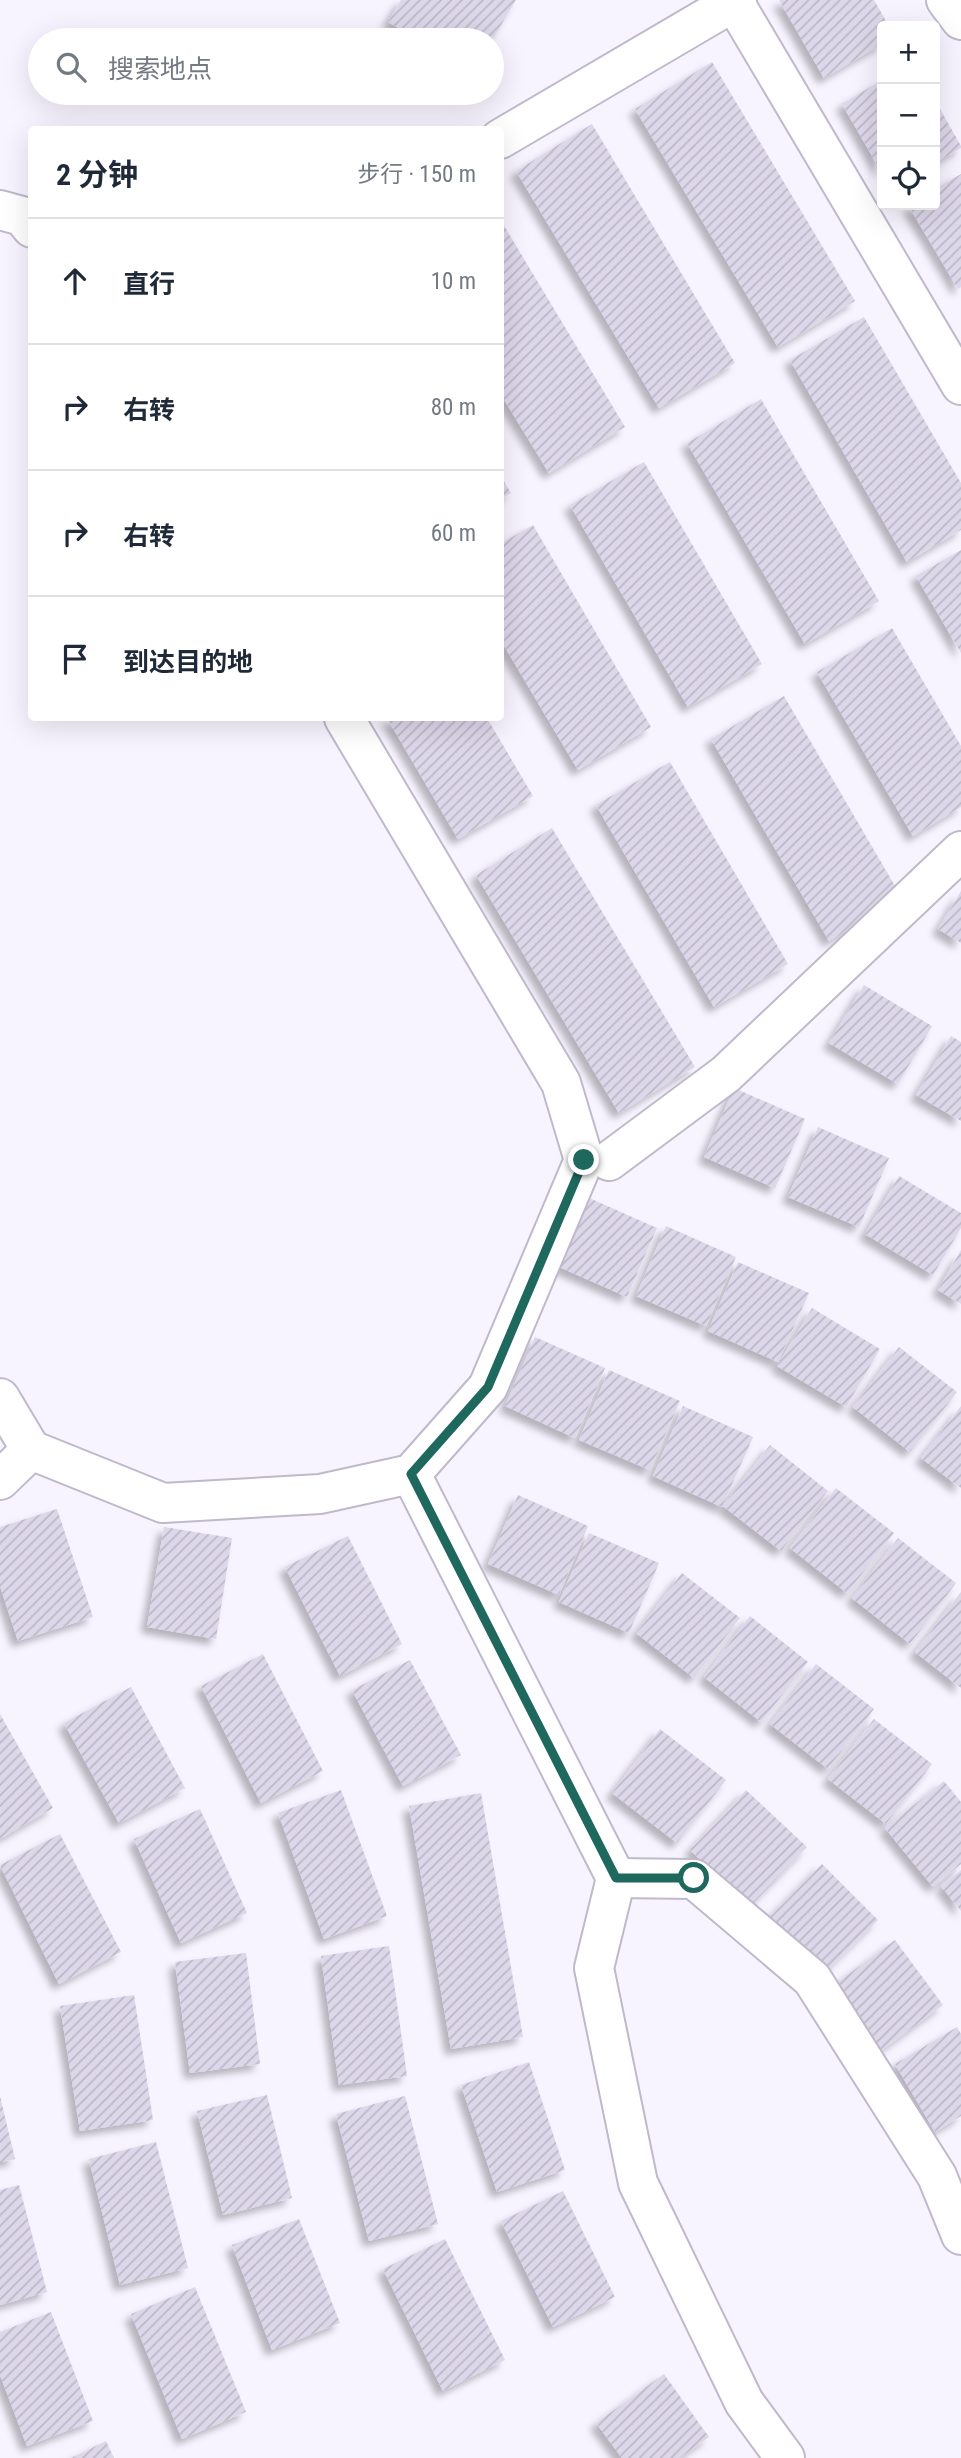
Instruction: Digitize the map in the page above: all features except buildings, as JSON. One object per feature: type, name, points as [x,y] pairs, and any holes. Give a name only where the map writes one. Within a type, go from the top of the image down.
[{"type":"street","points":[[946,0],[961,20]]},
{"type":"street","points":[[504,137],[736,1],[961,385]]},
{"type":"street","points":[[0,210],[22,216],[28,223]]},
{"type":"street","points":[[0,1398],[31,1450],[163,1503],[320,1494],[411,1474],[488,1387],[584,1160],[561,1083],[346,721]]},
{"type":"street","points":[[609,1161],[726,1074],[961,851]]},
{"type":"street","points":[[0,1480],[31,1450]]},
{"type":"street","points":[[411,1474],[616,1878],[594,1968],[638,2183],[744,2402],[785,2458]]},
{"type":"street","points":[[616,1878],[694,1878],[812,1979],[937,2176],[961,2235]]},
{"type":"route","points":[[584,1160],[488,1387],[411,1474],[616,1878],[694,1878]]}]
